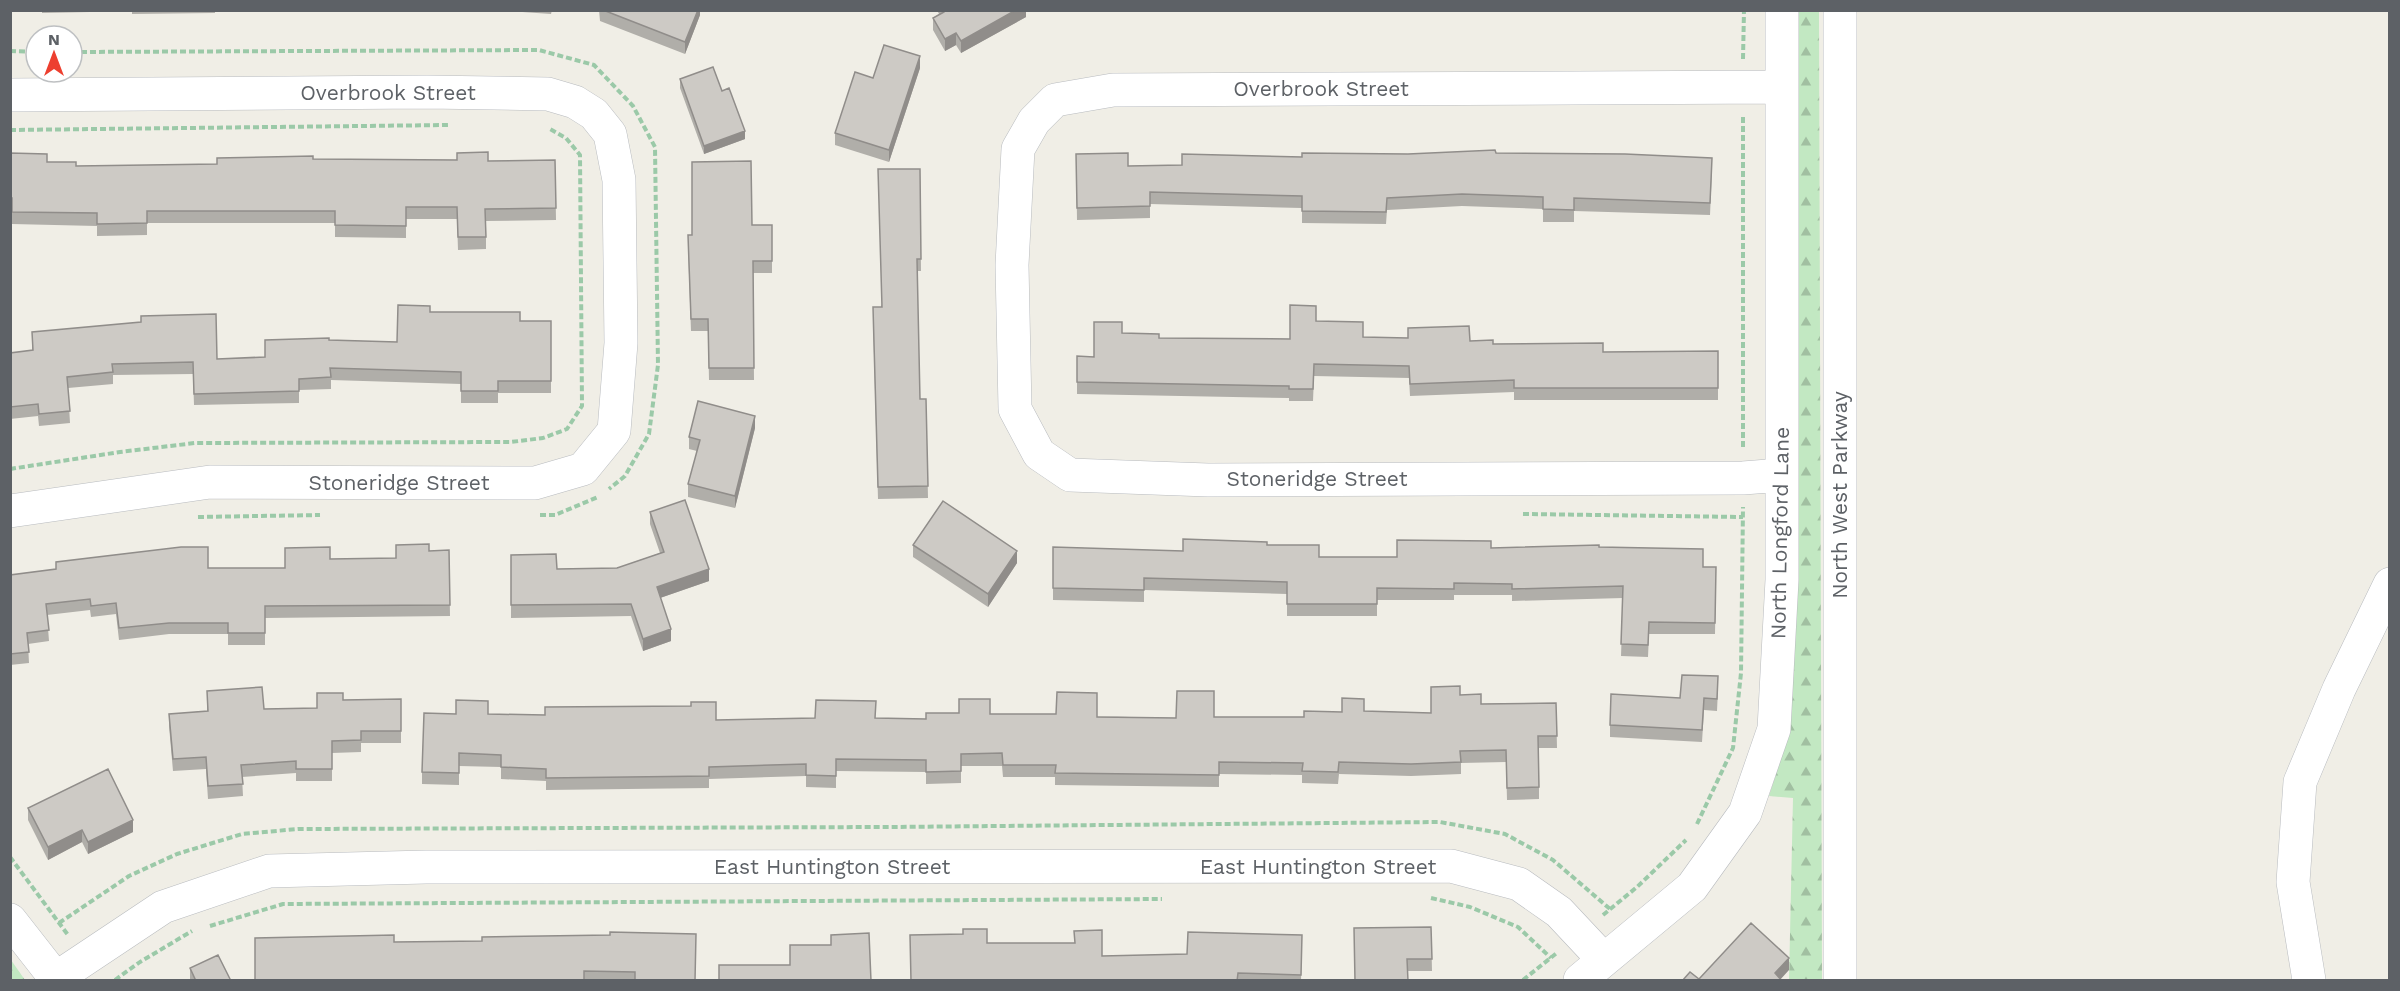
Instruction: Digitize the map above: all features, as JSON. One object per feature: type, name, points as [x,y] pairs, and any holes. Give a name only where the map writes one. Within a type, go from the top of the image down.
[{"type":"street","name":"North Longford Lane","points":[[1592,970],[1692,886],[1745,813],[1774,729],[1782,580],[1782,10]]},
{"type":"street","name":"North West Parkway","points":[[1840,10],[1840,981]]},
{"type":"street","name":"Overbrook Street","points":[[1012,280],[1018,149],[1034,121],[1055,100],[1113,90],[1782,87]]},
{"type":"street","name":"Overbrook Street","points":[[10,95],[427,92],[548,94],[575,102],[594,114],[610,134],[619,180],[620,275]]},
{"type":"street","name":"Stoneridge Street","points":[[10,511],[210,482],[535,483],[583,469],[614,431],[621,344],[620,275]]},
{"type":"street","name":"Stoneridge Street","points":[[1012,280],[1015,409],[1039,454],[1070,475],[1208,480],[1782,476]]},
{"type":"street","points":[[2309,981],[2293,882],[2300,782],[2338,690],[2390,584]]},
{"type":"street","name":"East Huntington Street","points":[[56,980],[163,907],[270,870],[426,867],[1451,866],[1520,884],[1560,912],[1580,934],[1592,970]]},
{"type":"street","points":[[10,920],[56,980]]},
{"type":"path","points":[[1523,981],[1637,887],[1694,832],[1733,748],[1741,674],[1744,10]]},
{"type":"path","points":[[84,52],[539,50],[594,65],[633,106],[655,147],[658,365],[649,434],[625,476],[594,500],[555,515],[532,515]]},
{"type":"path","points":[[10,130],[459,125]]},
{"type":"path","points":[[10,469],[195,443],[511,442],[543,438],[567,429],[582,406],[580,155],[566,138],[548,128],[538,126]]},
{"type":"path","points":[[1523,514],[1743,517]]},
{"type":"path","points":[[186,518],[322,515]]},
{"type":"path","points":[[10,857],[86,958]]},
{"type":"path","points":[[1420,898],[1432,898],[1470,907],[1518,927],[1551,958]]},
{"type":"path","points":[[115,981],[140,962],[192,932],[283,903],[1170,899]]},
{"type":"green space","points":[[1794,11],[1819,11],[1822,980],[1789,980],[1793,798],[1769,796],[1781,758]]},
{"type":"green space","points":[[11,960],[25,980],[11,980]]},
{"type":"building","points":[[603,10],[698,10],[685,42]]},
{"type":"building","points":[[944,10],[1016,10],[961,41],[956,33],[945,39],[933,18]]},
{"type":"building","points":[[884,45],[920,56],[889,150],[835,133],[855,72],[873,78]]},
{"type":"building","points":[[713,67],[722,91],[729,88],[745,131],[704,146],[680,79]]},
{"type":"building","points":[[1495,150],[1496,153],[1625,154],[1712,158],[1710,203],[1574,198],[1574,210],[1543,209],[1543,197],[1462,194],[1387,198],[1386,212],[1302,211],[1302,196],[1150,192],[1150,206],[1077,208],[1076,154],[1128,153],[1128,166],[1182,165],[1182,154],[1302,157],[1302,153],[1408,154]]},
{"type":"building","points":[[488,152],[488,161],[555,160],[556,208],[485,209],[486,237],[458,237],[457,207],[406,207],[406,226],[335,225],[335,211],[147,211],[147,223],[97,224],[97,213],[12,212],[12,198],[10,198],[10,153],[47,154],[47,162],[76,162],[76,166],[217,164],[217,158],[313,156],[313,159],[457,160],[457,153]]},
{"type":"building","points":[[751,161],[752,225],[772,225],[772,261],[753,261],[754,368],[709,368],[708,319],[691,319],[688,235],[692,235],[692,162]]},
{"type":"building","points":[[878,169],[920,169],[921,259],[917,259],[920,399],[926,399],[928,486],[878,487],[873,307],[882,307]]},
{"type":"building","points":[[398,305],[430,306],[430,312],[520,312],[520,321],[551,321],[551,381],[498,381],[498,391],[461,391],[461,372],[330,368],[331,377],[299,379],[299,391],[194,394],[193,362],[112,364],[113,372],[67,377],[70,411],[39,414],[38,404],[10,407],[10,353],[33,350],[32,332],[141,322],[141,316],[216,314],[217,359],[265,357],[265,340],[329,338],[329,340],[397,342]]},
{"type":"building","points":[[1290,305],[1316,306],[1316,321],[1363,322],[1363,337],[1408,338],[1408,328],[1469,326],[1470,341],[1493,340],[1493,344],[1603,343],[1603,352],[1718,351],[1718,388],[1514,388],[1514,380],[1410,384],[1409,366],[1314,364],[1313,389],[1289,389],[1289,386],[1077,382],[1077,356],[1094,357],[1094,322],[1122,322],[1122,333],[1159,334],[1159,338],[1290,339]]},
{"type":"building","points":[[698,401],[755,416],[735,496],[688,484],[700,440],[689,437]]},
{"type":"building","points":[[685,500],[709,569],[657,587],[671,629],[643,639],[631,604],[511,605],[511,555],[556,554],[557,569],[617,568],[664,552],[650,512]]},
{"type":"building","points":[[943,501],[1017,551],[988,594],[913,545]]},
{"type":"building","points":[[1183,539],[1267,542],[1267,545],[1319,545],[1319,557],[1397,557],[1397,540],[1491,541],[1491,548],[1599,545],[1599,547],[1703,549],[1703,567],[1716,567],[1715,623],[1649,622],[1648,645],[1621,644],[1623,586],[1512,589],[1512,584],[1454,583],[1454,589],[1377,588],[1377,604],[1287,604],[1287,582],[1144,578],[1144,590],[1053,588],[1053,547],[1183,551]]},
{"type":"building","points":[[429,544],[429,551],[449,550],[450,605],[265,606],[265,633],[228,633],[228,623],[169,623],[119,628],[116,603],[91,606],[90,599],[46,604],[49,630],[27,633],[29,652],[10,654],[10,575],[56,569],[56,562],[181,547],[208,547],[208,568],[285,568],[285,548],[330,547],[330,559],[396,558],[396,545]]},
{"type":"building","points":[[1682,675],[1718,676],[1717,699],[1704,698],[1702,730],[1610,725],[1611,694],[1680,698]]},
{"type":"building","points":[[1460,686],[1460,695],[1481,694],[1481,704],[1556,703],[1557,736],[1538,736],[1539,787],[1507,788],[1506,750],[1460,751],[1461,762],[1411,764],[1339,762],[1338,772],[1302,771],[1303,763],[1219,762],[1219,775],[1055,773],[1056,765],[1003,765],[1002,753],[961,754],[961,771],[926,772],[926,760],[836,759],[836,776],[806,775],[806,764],[709,767],[709,776],[546,778],[546,769],[501,767],[501,755],[459,753],[459,773],[422,772],[424,713],[456,714],[456,700],[488,701],[488,714],[545,715],[545,707],[691,706],[691,702],[716,702],[716,720],[815,718],[816,700],[876,701],[875,718],[926,719],[926,713],[959,713],[959,699],[990,699],[990,714],[1056,714],[1057,692],[1097,693],[1097,717],[1176,718],[1177,691],[1214,691],[1214,717],[1304,717],[1304,711],[1342,712],[1342,698],[1364,699],[1364,711],[1431,713],[1431,687]]},
{"type":"building","points":[[262,687],[264,709],[317,708],[317,693],[343,693],[343,700],[401,699],[401,731],[361,731],[361,740],[332,741],[332,769],[296,769],[296,761],[241,765],[243,784],[208,786],[206,757],[173,759],[169,714],[208,711],[207,691]]},
{"type":"building","points":[[108,769],[133,820],[88,842],[82,830],[48,847],[28,808]]},
{"type":"building","points":[[1751,923],[1789,958],[1775,973],[1782,981],[1682,981],[1690,972],[1699,979]]},
{"type":"building","points":[[1431,927],[1432,959],[1407,959],[1408,981],[1355,981],[1354,928]]},
{"type":"building","points":[[963,929],[987,929],[987,943],[1075,943],[1074,931],[1102,930],[1102,956],[1187,954],[1188,932],[1302,935],[1301,975],[1238,973],[1237,981],[911,981],[910,935],[963,934]]},
{"type":"building","points":[[610,932],[696,934],[695,981],[635,980],[635,972],[584,971],[584,981],[255,981],[255,938],[394,935],[394,942],[482,941],[482,937],[610,935]]},
{"type":"building","points":[[869,933],[871,981],[719,981],[719,965],[790,965],[790,945],[831,945],[831,935]]},
{"type":"building","points":[[218,955],[231,981],[196,981],[190,968]]}]
